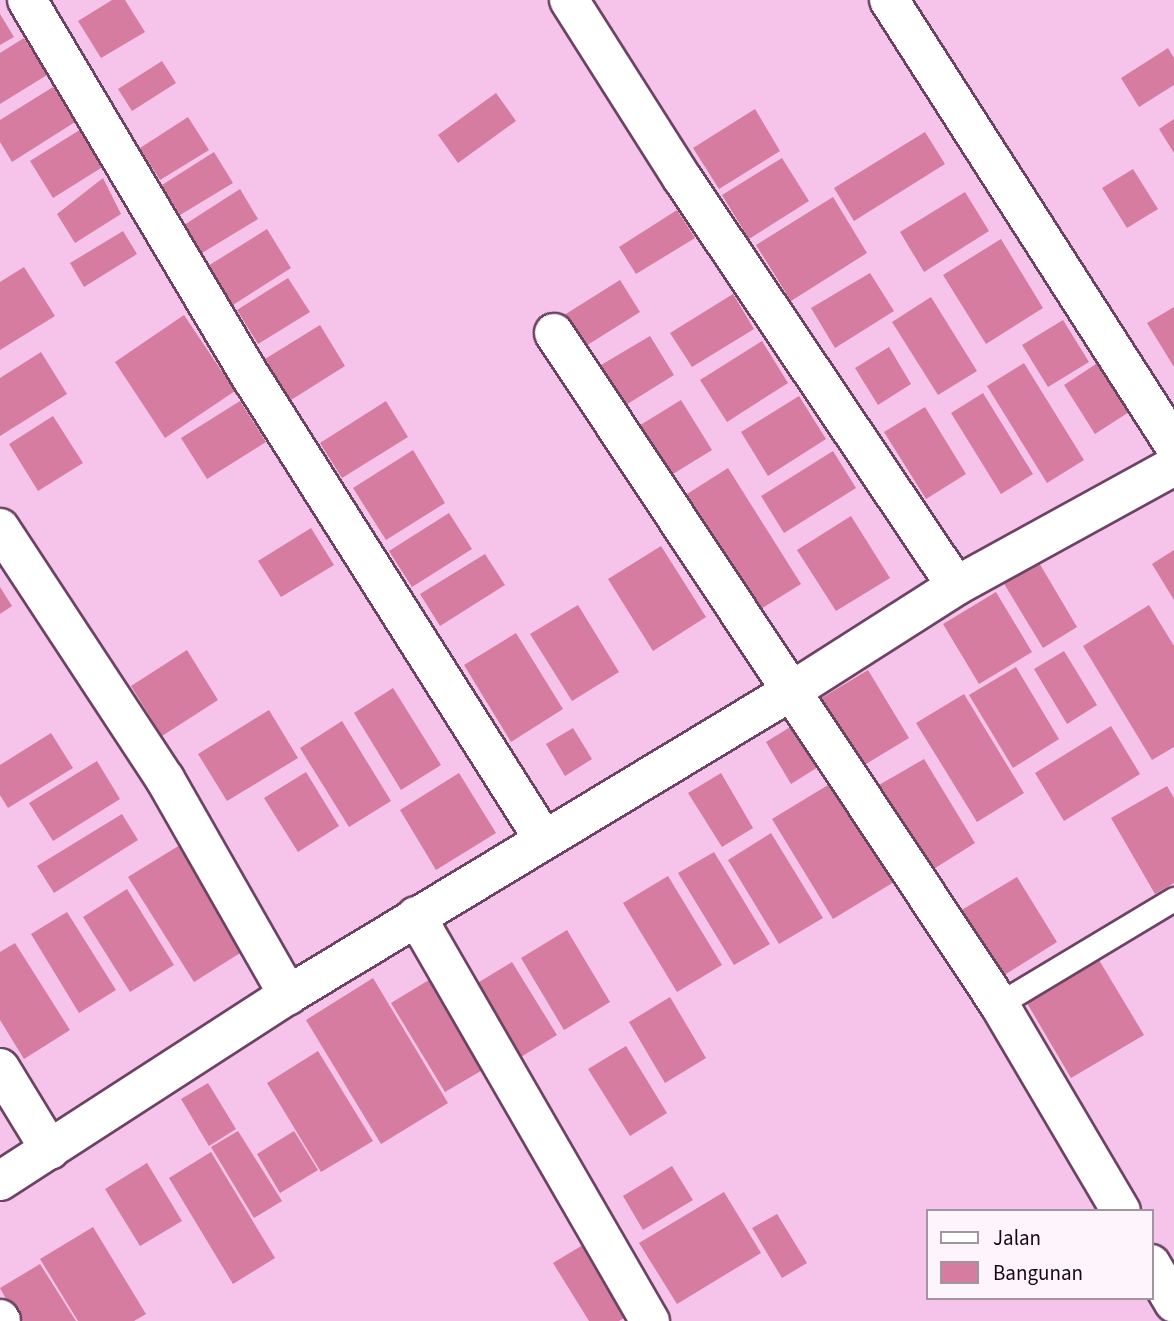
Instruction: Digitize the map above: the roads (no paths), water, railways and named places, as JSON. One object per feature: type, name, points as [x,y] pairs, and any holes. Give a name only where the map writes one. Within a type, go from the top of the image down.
[{"type":"street","points":[[27,0],[261,391],[544,840]]},
{"type":"street","points":[[569,0],[682,178],[956,586]]},
{"type":"street","points":[[888,0],[1174,445]]},
{"type":"street","points":[[554,333],[999,1003],[1120,1209]]},
{"type":"street","points":[[0,1181],[288,995],[793,690],[956,586],[1174,466]]},
{"type":"street","points":[[0,528],[165,779],[288,995]]},
{"type":"street","points":[[416,916],[650,1321]]},
{"type":"street","points":[[0,1068],[50,1150]]},
{"type":"street","points":[[1153,1267],[1174,1303]]},
{"type":"lane","points":[[999,1003],[1174,899]]}]
